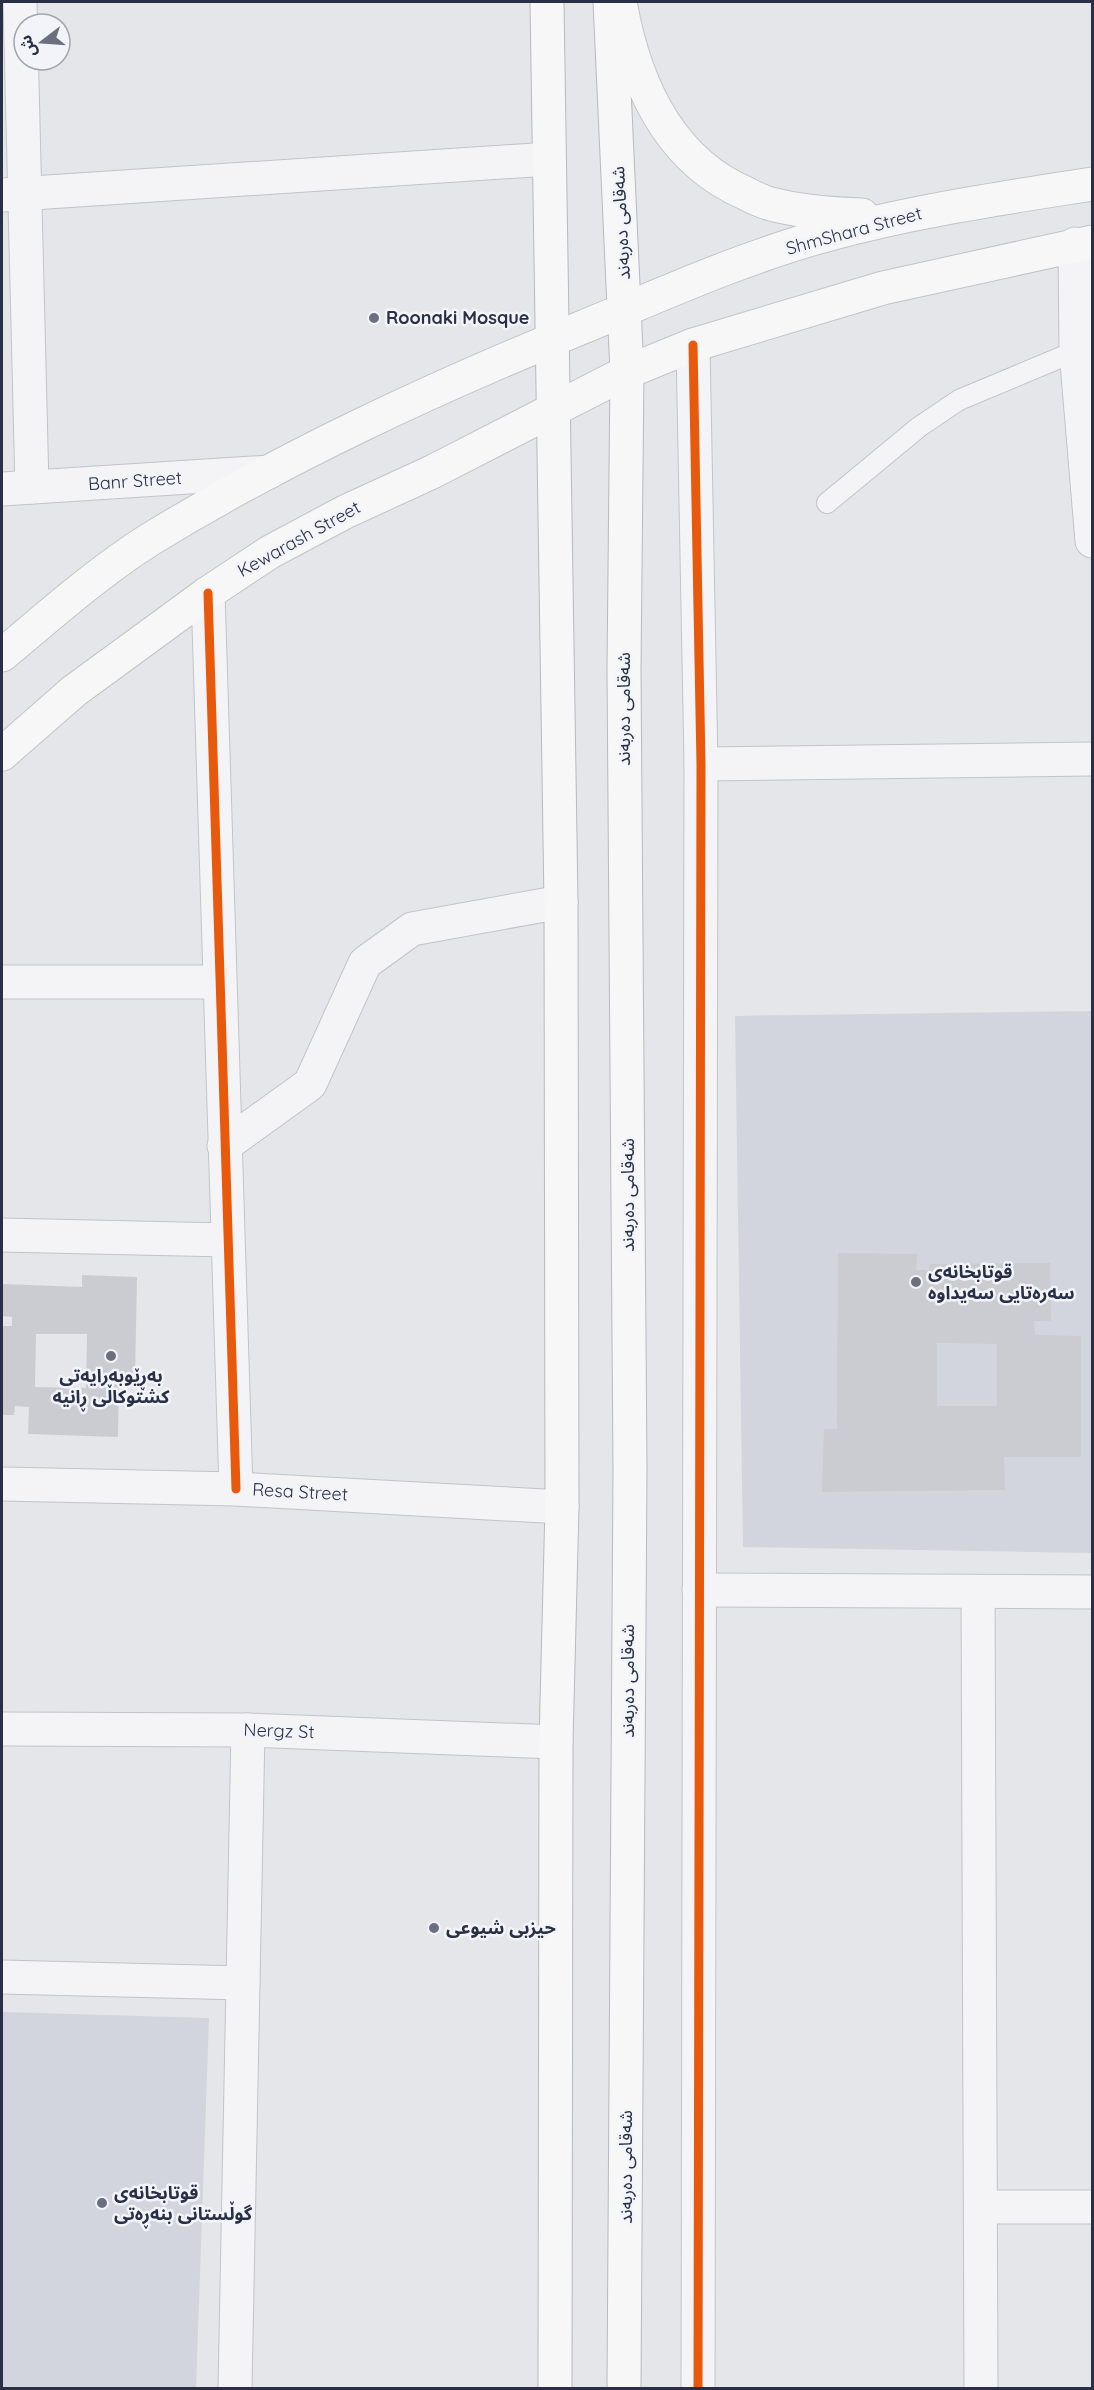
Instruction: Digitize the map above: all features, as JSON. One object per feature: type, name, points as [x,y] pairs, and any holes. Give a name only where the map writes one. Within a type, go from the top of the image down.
[{"type":"main road","points":[[547,2],[561,902],[562,1506],[556,1742],[555,2388]]},
{"type":"main road","name":"شەقامی دەربەند","points":[[610,2],[627,372],[624,682],[630,1470],[624,2388]]},
{"type":"main road","points":[[620,2],[635,64],[651,104],[673,137],[699,166],[731,187],[768,203],[818,213],[903,216]]},
{"type":"main road","name":"ShmShara Street","points":[[625,310],[729,267],[823,236],[903,216],[1092,184]]},
{"type":"main road","points":[[627,372],[693,345],[883,288],[1084,243]]},
{"type":"main road","points":[[2,656],[79,592],[147,542],[269,472],[418,398],[625,310]]},
{"type":"main road","name":"Kewarash Street","points":[[2,754],[74,692],[208,593],[270,552],[345,512],[432,472],[627,372]]},
{"type":"street","points":[[17,488],[13,194],[20,2]]},
{"type":"street","points":[[13,194],[549,159]]},
{"type":"street","points":[[1084,243],[1076,351],[1092,541]]},
{"type":"street","points":[[693,345],[701,764],[698,2388]]},
{"type":"street","name":"Banr Street","points":[[17,488],[269,472]]},
{"type":"street","points":[[208,593],[236,1489]]},
{"type":"street","points":[[701,764],[1092,759]]},
{"type":"street","points":[[224,1146],[310,1084],[364,963],[412,928],[561,902]]},
{"type":"street","points":[[2,982],[219,982]]},
{"type":"street","points":[[2,1235],[227,1240]]},
{"type":"street","name":"Resa Street","points":[[2,1484],[236,1489],[562,1506]]},
{"type":"street","points":[[699,1590],[1092,1592]]},
{"type":"street","points":[[978,1592],[981,2388]]},
{"type":"street","name":"Nergz St","points":[[2,1729],[248,1730],[556,1742]]},
{"type":"street","points":[[235,2388],[248,1730]]},
{"type":"street","points":[[2,1977],[243,1983]]},
{"type":"street","points":[[981,2207],[1092,2207]]},
{"type":"lane","points":[[827,503],[919,427],[959,400],[1076,351]]},
{"type":"shaded area","name":"قوتابخانەی سەرەتایی سەیداوە","points":[[1092,1011],[1092,1553],[743,1547],[735,1016]]},
{"type":"shaded area","name":"قوتابخانه‌ی گوڵستانی بنه‌ڕه‌تی","points":[[2,2012],[209,2018],[196,2388],[2,2388]]},
{"type":"building","points":[[838,1253],[917,1254],[916,1270],[929,1270],[930,1264],[1050,1263],[1051,1321],[1034,1321],[1035,1335],[1081,1336],[1081,1457],[1004,1457],[1005,1490],[822,1492],[824,1429],[837,1429]],"holes":[[[937,1343],[997,1344],[997,1406],[937,1406]]]},
{"type":"building","name":"بەڕێوبەرایەتی کشتوکاڵی ڕانیە","points":[[82,1275],[137,1277],[135,1378],[119,1378],[118,1437],[28,1434],[29,1407],[15,1406],[14,1415],[2,1415],[2,1326],[12,1326],[12,1317],[2,1316],[2,1284],[82,1287]],"holes":[[[36,1334],[87,1334],[86,1388],[35,1387]]]},
{"type":"cycle path","points":[[693,345],[701,764],[698,2388]]},
{"type":"cycle path","points":[[208,593],[236,1489]]},
{"type":"place","name":"Roonaki Mosque","points":[[374,318]]},
{"type":"place","name":"قوتابخانەی سەرەتایی سەیداوە","points":[[916,1282]]},
{"type":"place","name":"بەڕێوبەرایەتی کشتوکاڵی ڕانیە","points":[[111,1356]]},
{"type":"place","name":"حیزبی شیوعی","points":[[434,1928]]},
{"type":"place","name":"قوتابخانه‌ی گوڵستانی بنه‌ڕه‌تی","points":[[102,2203]]}]
